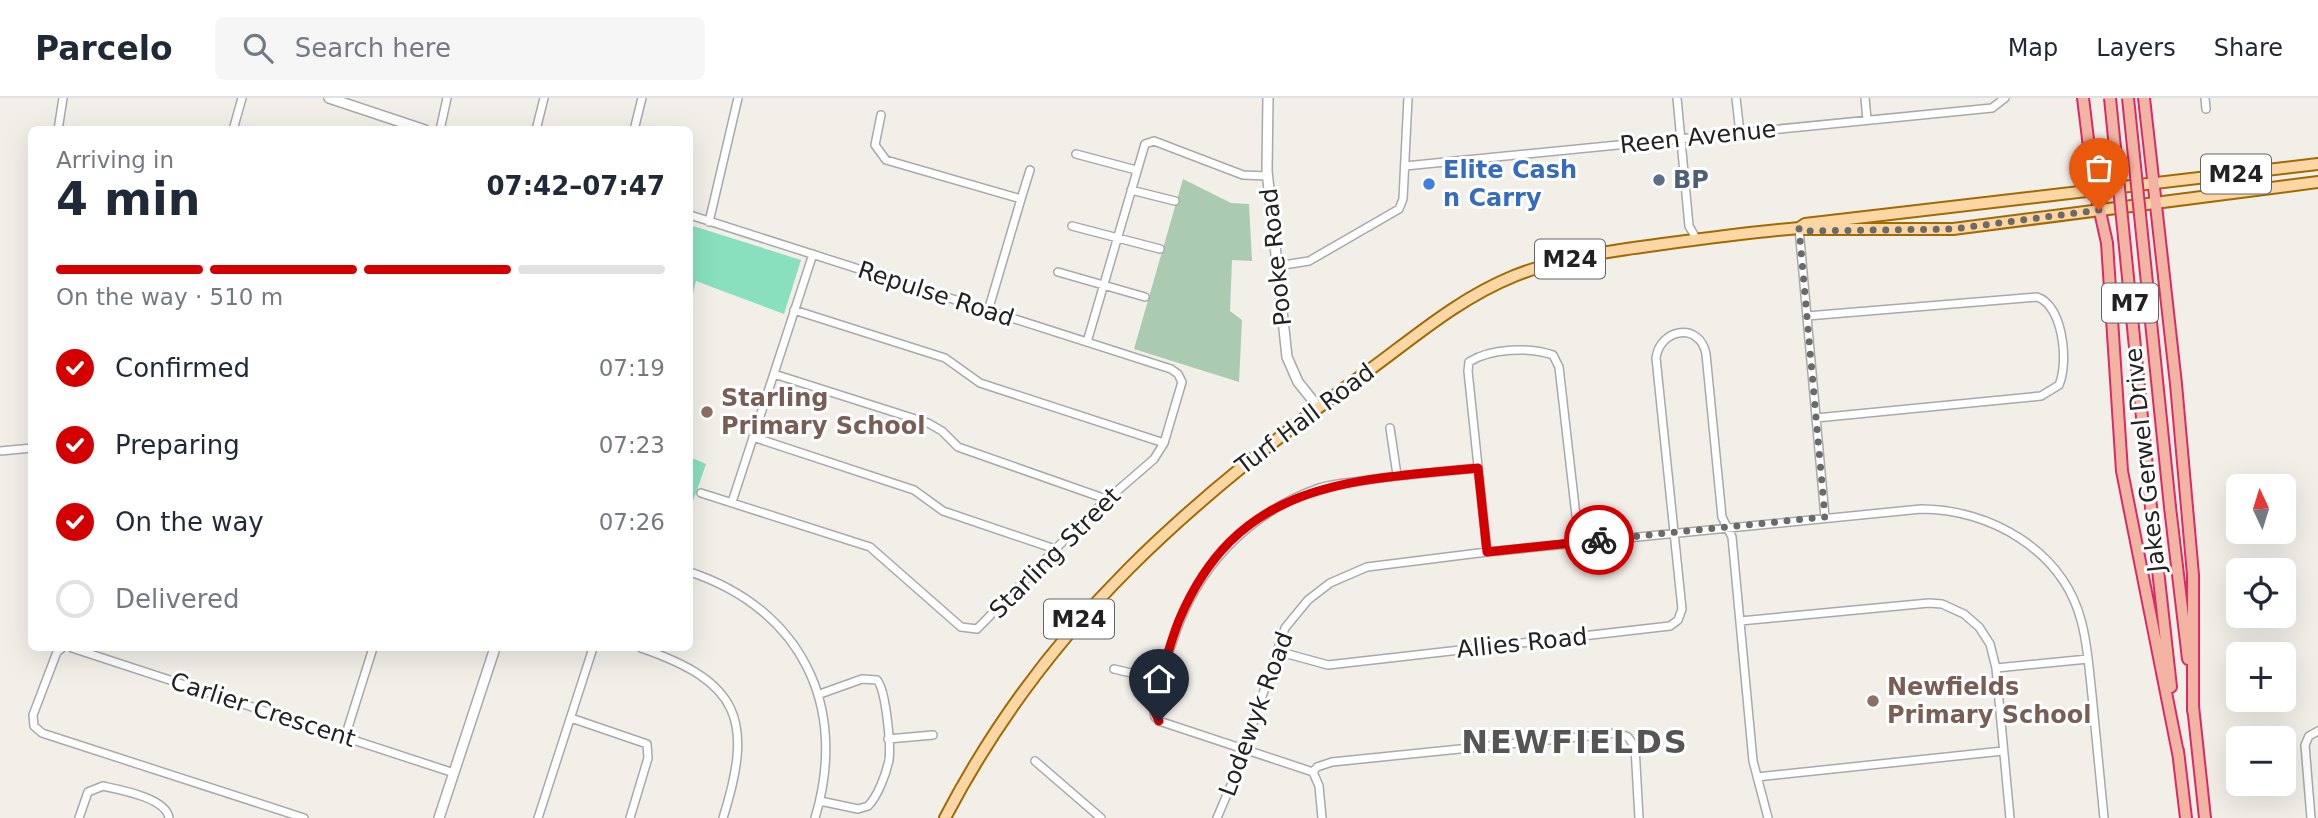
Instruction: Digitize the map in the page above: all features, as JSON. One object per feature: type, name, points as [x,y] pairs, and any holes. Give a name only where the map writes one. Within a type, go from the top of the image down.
[{"type":"highway","points":[[2082,98],[2095,191],[2107,243],[2122,471],[2179,758]]},
{"type":"highway","name":"Jakes Gerwel Drive","points":[[2110,98],[2151,507],[2186,818]]},
{"type":"highway","name":"Jakes Gerwel Drive","points":[[2128,98],[2205,818]]},
{"type":"highway","points":[[2144,98],[2176,384],[2193,575],[2193,711]]},
{"type":"main road","name":"Turf Hall Road","points":[[945,818],[978,757],[1018,694],[1091,605],[1191,508],[1318,407],[1447,310],[1494,285],[1563,261],[1697,240],[1799,228],[1804,224],[2318,164]]},
{"type":"main road","name":"Turf Hall Road","points":[[1799,228],[1805,231],[1953,229],[2318,182]]},
{"type":"street","points":[[59,126],[63,98]]},
{"type":"street","points":[[234,126],[243,98]]},
{"type":"street","points":[[329,98],[349,101],[415,126]]},
{"type":"street","points":[[441,126],[447,98]]},
{"type":"street","points":[[537,126],[544,98]]},
{"type":"street","points":[[635,126],[642,98]]},
{"type":"street","points":[[709,222],[738,98]]},
{"type":"street","name":"Pooke Road","points":[[1268,98],[1267,176],[1289,366],[1318,407]]},
{"type":"street","points":[[1277,266],[1309,261],[1394,214],[1403,199],[1408,98]]},
{"type":"street","points":[[1677,98],[1689,226],[1697,240]]},
{"type":"street","points":[[1736,98],[1740,133]]},
{"type":"street","points":[[1864,98],[1867,120]]},
{"type":"street","name":"Reen Avenue","points":[[1405,166],[1992,108],[2005,98]]},
{"type":"street","points":[[2205,98],[2206,109]]},
{"type":"street","points":[[881,116],[875,145],[886,160],[1021,199]]},
{"type":"street","points":[[1087,342],[1142,147],[1151,141],[1243,174],[1267,176]]},
{"type":"street","points":[[1076,154],[1136,170]]},
{"type":"street","points":[[989,311],[1030,170]]},
{"type":"street","points":[[1131,190],[1175,201]]},
{"type":"street","name":"Repulse Road","points":[[693,216],[1171,369],[1180,377]]},
{"type":"street","points":[[1072,226],[1160,249]]},
{"type":"street","points":[[1799,228],[1825,517]]},
{"type":"street","points":[[732,502],[813,254]]},
{"type":"street","points":[[1058,272],[1145,297]]},
{"type":"street","points":[[1807,316],[2037,297],[2051,304],[2058,318],[2064,368],[2059,384],[2041,396],[1816,418]]},
{"type":"street","points":[[794,310],[945,358],[980,383],[1164,443]]},
{"type":"street","name":"Allies Road","points":[[1277,651],[1328,665],[1670,626],[1678,620],[1682,609],[1656,358],[1665,339],[1680,332],[1696,336],[1705,348],[1722,517],[1732,537],[1757,777],[1768,818]]},
{"type":"street","points":[[1487,552],[1469,362],[1480,355],[1536,349],[1553,355],[1559,367],[1579,542]]},
{"type":"street","points":[[774,373],[928,423],[958,446],[1098,493],[1106,499]]},
{"type":"street","name":"Starling Street","points":[[701,493],[870,547],[968,629],[983,627],[1055,549],[1106,499],[1154,459],[1164,443],[1182,385],[1180,377]]},
{"type":"street","points":[[1390,428],[1397,475]]},
{"type":"street","points":[[753,437],[914,489],[935,508],[1055,549]]},
{"type":"street","points":[[0,451],[28,448]]},
{"type":"street","points":[[1322,818],[1319,786],[1313,772],[1159,721],[1153,708],[1180,620],[1194,590],[1219,554],[1243,530],[1278,506],[1321,487],[1397,475],[1478,468]]},
{"type":"street","name":"Lodewyk Road","points":[[1217,818],[1285,628],[1308,600],[1330,583],[1367,567],[1727,526],[1938,509],[1983,519],[2012,533],[2045,559],[2071,595],[2081,620],[2088,659],[2105,818]]},
{"type":"street","points":[[693,573],[732,589],[769,616],[789,638],[820,694],[826,753],[815,818]]},
{"type":"street","points":[[1740,621],[1929,603],[1942,604],[1964,614],[1979,627],[1990,644],[1996,668],[2010,818]]},
{"type":"street","points":[[58,651],[33,715],[34,726],[42,733],[304,818]]},
{"type":"street","name":"Carlier Crescent","points":[[81,651],[454,773]]},
{"type":"street","points":[[345,737],[371,651]]},
{"type":"street","points":[[439,818],[494,651]]},
{"type":"street","points":[[538,818],[592,651]]},
{"type":"street","points":[[650,651],[678,660],[699,672],[728,705],[739,748],[736,775],[723,818]]},
{"type":"street","points":[[1996,668],[2088,659]]},
{"type":"street","points":[[1114,669],[1160,680]]},
{"type":"street","points":[[820,694],[862,678],[877,680],[883,692],[889,760],[868,806],[858,809],[820,801]]},
{"type":"street","points":[[571,718],[647,744],[648,758],[629,818]]},
{"type":"street","points":[[2311,818],[2305,745],[2309,736],[2318,731]]},
{"type":"street","points":[[1313,772],[1317,767],[1332,762],[1618,733],[1628,737],[1635,747],[1639,818]]},
{"type":"street","points":[[888,739],[933,735]]},
{"type":"street","points":[[1757,777],[2003,751]]},
{"type":"street","points":[[1035,761],[1101,818]]},
{"type":"street","points":[[79,818],[88,792],[103,786],[160,804],[168,811],[169,818]]},
{"type":"green space","points":[[1183,179],[1231,203],[1249,204],[1252,261],[1232,260],[1230,311],[1242,320],[1239,382],[1134,349]]},
{"type":"green space","points":[[693,226],[801,260],[784,314],[696,281],[693,294]]},
{"type":"green space","points":[[693,458],[706,464],[693,501]]},
{"type":"way so far","points":[[1599,540],[1825,517],[1799,228],[1805,231],[1953,229],[2099,210]]},
{"type":"place","name":"BP","points":[[1659,180]]},
{"type":"place","name":"Elite Cash n Carry","points":[[1429,184]]},
{"type":"place","name":"Starling Primary School","points":[[707,412]]},
{"type":"place","name":"Newfields Primary School","points":[[1873,701]]},
{"type":"district","name":"NEWFIELDS","points":[[1575,742]]},
{"type":"route","points":[[1159,721],[1155,717],[1154,699],[1180,620],[1194,590],[1219,554],[1243,530],[1278,506],[1321,487],[1397,475],[1478,468],[1487,552],[1599,540]]}]
